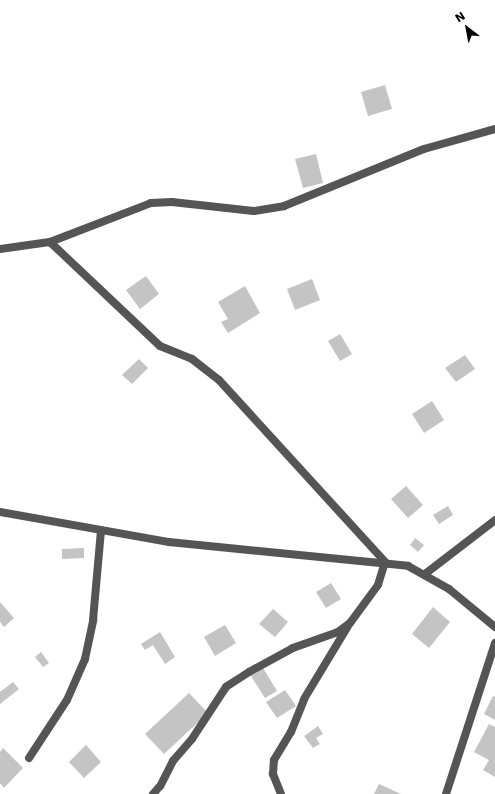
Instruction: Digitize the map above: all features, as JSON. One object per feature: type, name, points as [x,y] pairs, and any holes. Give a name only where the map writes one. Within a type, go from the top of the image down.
[{"type":"street","points":[[0,249],[50,242],[151,203],[172,202],[254,211],[284,206],[424,149],[495,129]]},
{"type":"street","points":[[50,242],[160,346],[192,359],[219,380],[385,562]]},
{"type":"street","points":[[0,512],[169,542],[385,562],[408,566],[425,574],[449,589],[495,627]]},
{"type":"street","points":[[425,574],[495,520]]},
{"type":"street","points":[[29,758],[67,700],[85,659],[93,620],[101,530]]},
{"type":"street","points":[[281,794],[273,774],[274,760],[291,732],[304,699],[350,623],[378,585],[385,562]]},
{"type":"street","points":[[153,794],[160,786],[173,761],[192,739],[226,687],[249,672],[293,648],[338,632],[350,623]]},
{"type":"street","points":[[446,794],[495,643]]},
{"type":"building","points":[[385,85],[392,109],[368,116],[361,92]]},
{"type":"building","points":[[316,154],[323,183],[303,188],[295,159]]},
{"type":"building","points":[[146,276],[159,294],[140,309],[126,290]]},
{"type":"building","points":[[312,279],[320,300],[295,310],[287,289]]},
{"type":"building","points":[[245,286],[260,313],[228,333],[221,322],[228,319],[218,302]]},
{"type":"building","points":[[340,334],[352,354],[340,361],[328,341]]},
{"type":"building","points":[[465,355],[475,369],[456,382],[445,368]]},
{"type":"building","points":[[139,359],[148,368],[132,384],[122,375]]},
{"type":"building","points":[[432,401],[444,420],[424,433],[412,414]]},
{"type":"building","points":[[406,486],[423,505],[408,518],[391,499]]},
{"type":"building","points":[[448,506],[453,515],[439,524],[433,515]]},
{"type":"building","points":[[415,538],[424,545],[418,552],[410,545]]},
{"type":"building","points":[[84,548],[84,558],[62,559],[62,549]]},
{"type":"building","points":[[331,583],[341,599],[326,608],[316,592]]},
{"type":"building","points":[[0,602],[14,618],[4,627],[0,622]]},
{"type":"building","points":[[433,607],[450,622],[429,648],[412,634]]},
{"type":"building","points":[[273,609],[288,622],[275,637],[259,624]]},
{"type":"building","points":[[225,625],[236,643],[215,656],[204,637]]},
{"type":"building","points":[[160,632],[175,657],[165,664],[153,645],[145,650],[141,644]]},
{"type":"building","points":[[41,652],[49,663],[43,667],[35,657]]},
{"type":"building","points":[[263,668],[277,691],[265,698],[251,676]]},
{"type":"building","points":[[13,682],[19,689],[0,704],[0,692]]},
{"type":"building","points":[[285,690],[296,706],[277,718],[266,702]]},
{"type":"building","points":[[189,693],[208,713],[164,754],[145,734]]},
{"type":"building","points":[[493,696],[495,697],[495,720],[484,714]]},
{"type":"building","points":[[489,724],[495,727],[495,777],[483,770],[489,760],[474,752]]},
{"type":"building","points":[[318,726],[323,734],[316,738],[320,744],[313,748],[304,736]]},
{"type":"building","points":[[86,745],[101,762],[84,778],[69,762]]},
{"type":"building","points":[[3,748],[23,768],[4,788],[0,783],[0,752]]},
{"type":"building","points":[[379,784],[401,794],[374,794]]}]
